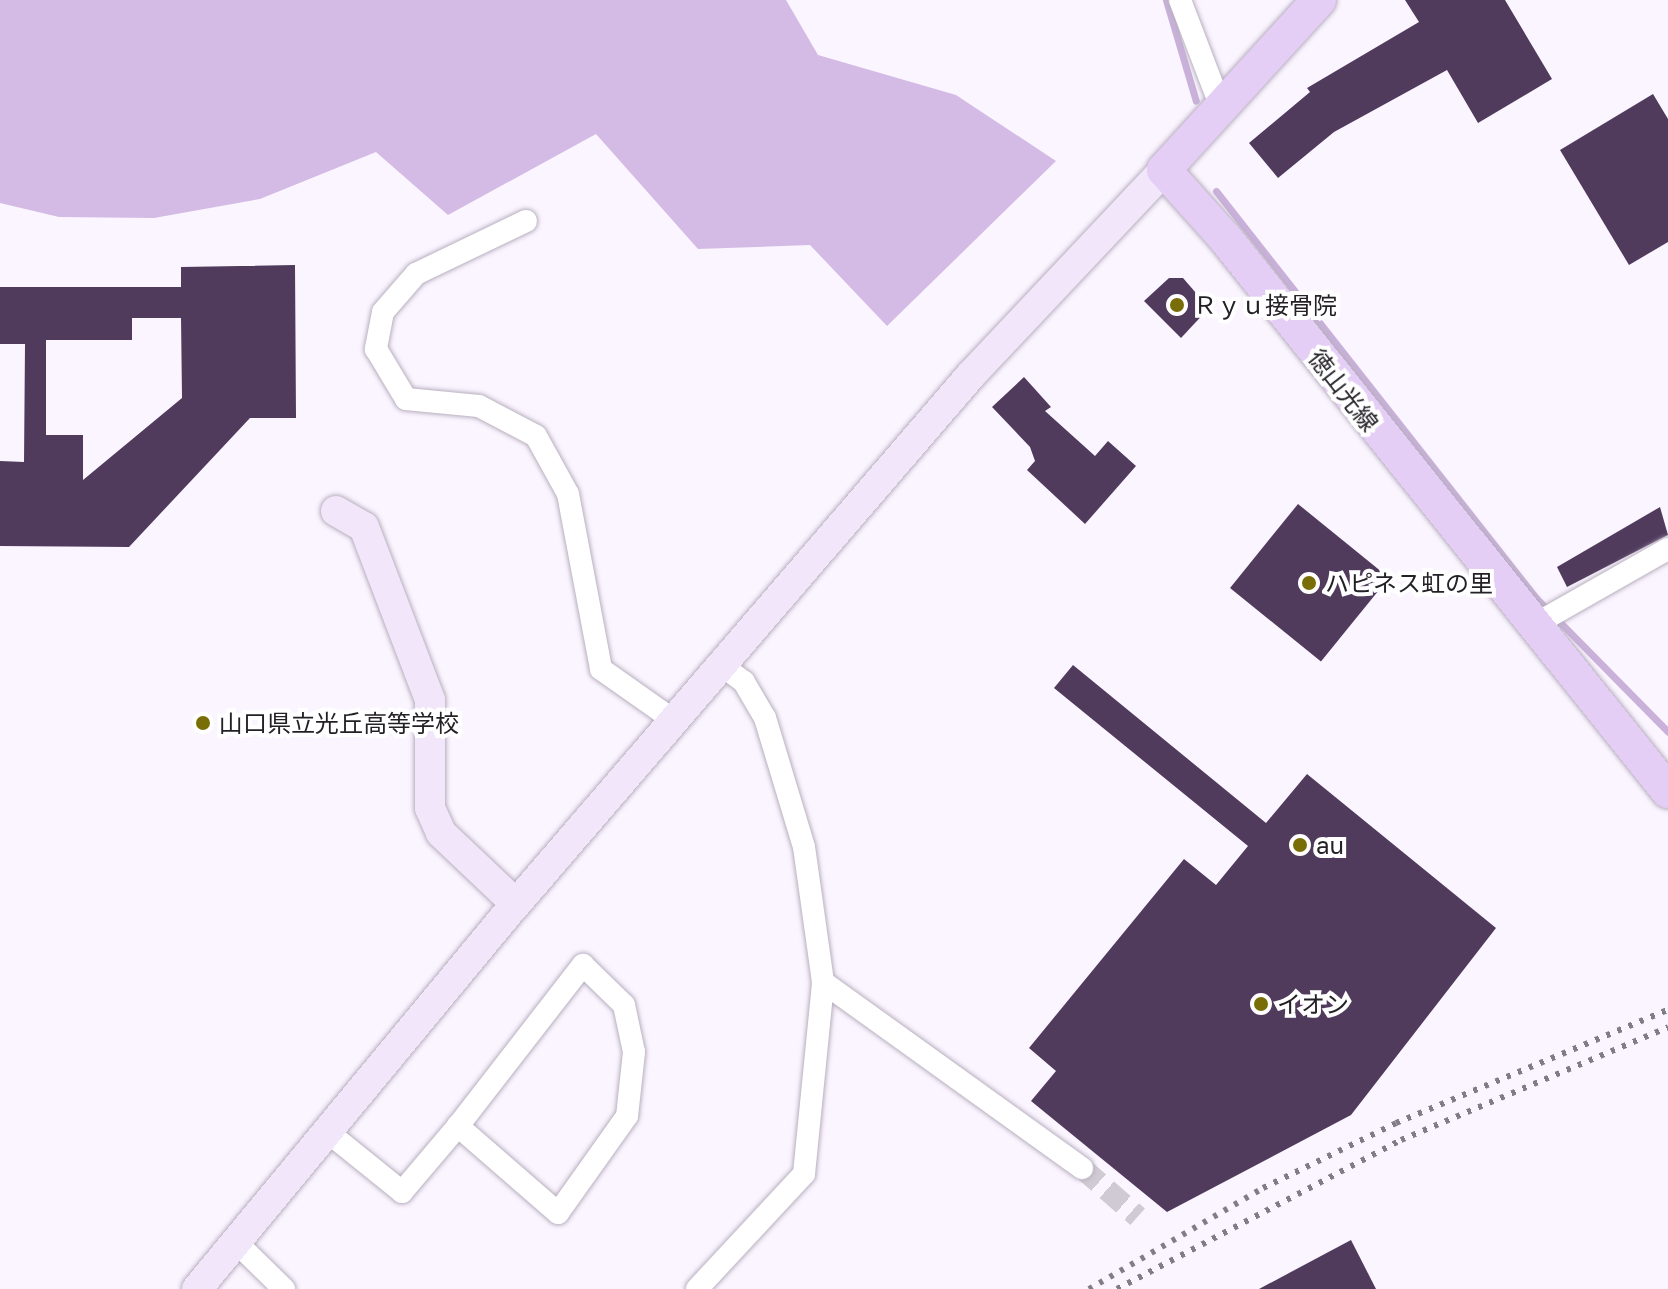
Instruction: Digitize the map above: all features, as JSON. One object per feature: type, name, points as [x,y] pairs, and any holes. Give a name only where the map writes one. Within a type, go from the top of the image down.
[{"type":"main road","points":[[1164,170],[1220,105],[1319,0]]},
{"type":"main road","name":"徳山光線","points":[[1164,170],[1668,791]]},
{"type":"street","points":[[1180,0],[1220,105]]},
{"type":"street","points":[[197,1289],[516,904],[724,667],[971,375],[1164,170]]},
{"type":"street","points":[[526,221],[416,274],[383,312],[376,349],[406,399],[479,406],[536,436],[568,494],[601,669],[676,722]]},
{"type":"street","points":[[336,511],[364,527],[430,700],[430,808],[441,833],[516,904]]},
{"type":"street","points":[[1534,625],[1668,549]]},
{"type":"street","points":[[697,1289],[804,1174],[823,982],[804,847],[765,718],[744,682],[724,667]]},
{"type":"street","points":[[329,1133],[402,1192],[458,1126],[583,965],[624,1005],[634,1052],[627,1116],[558,1213],[458,1126]]},
{"type":"street","points":[[823,982],[1082,1168]]},
{"type":"street","points":[[237,1243],[284,1289]]},
{"type":"shaded area","points":[[0,0],[786,0],[818,55],[956,95],[1056,161],[887,326],[810,245],[698,249],[596,134],[448,215],[376,152],[260,199],[154,218],[59,217],[0,203]]},
{"type":"building","points":[[1405,0],[1505,0],[1552,79],[1478,123],[1447,70],[1334,132],[1278,178],[1249,143],[1310,92],[1307,88],[1419,22]]},
{"type":"building","points":[[1653,94],[1668,119],[1668,242],[1629,265],[1560,150]]},
{"type":"building","points":[[295,265],[296,418],[250,418],[129,547],[0,546],[0,461],[24,462],[25,344],[0,344],[0,287],[181,287],[181,267]],"holes":[[[132,318],[181,318],[182,398],[83,480],[83,435],[46,435],[46,340],[132,340]]]},
{"type":"building","name":"Ｒｙｕ接骨院","points":[[1169,278],[1183,278],[1209,308],[1181,338],[1144,301]]},
{"type":"building","points":[[1024,377],[1051,407],[1045,411],[1095,456],[1108,441],[1136,466],[1085,524],[1027,470],[1035,461],[1030,447],[992,407]]},
{"type":"building","name":"ハピネス虹の里","points":[[1298,504],[1389,578],[1321,662],[1230,588]]},
{"type":"building","points":[[1660,507],[1668,535],[1567,587],[1557,567]]},
{"type":"building","points":[[1073,665],[1266,823],[1307,774],[1496,928],[1351,1115],[1167,1212],[1031,1101],[1056,1071],[1029,1048],[1184,859],[1216,885],[1248,846],[1054,688]]},
{"type":"building","points":[[1351,1240],[1376,1289],[1259,1289]]},
{"type":"waterway","points":[[1166,0],[1196,101]]},
{"type":"waterway","points":[[1216,191],[1536,598],[1668,732]]},
{"type":"tunnel","points":[[1082,1168],[1138,1217]]},
{"type":"railway","points":[[1089,1289],[1263,1188],[1396,1123],[1668,1010]]},
{"type":"railway","points":[[1117,1289],[1401,1140],[1668,1027]]},
{"type":"place","name":"Ｒｙｕ接骨院","points":[[1177,305]]},
{"type":"place","name":"ハピネス虹の里","points":[[1309,583]]},
{"type":"place","name":"山口県立光丘高等学校","points":[[203,723]]},
{"type":"place","name":"au","points":[[1300,845]]},
{"type":"place","name":"イオン","points":[[1261,1004]]}]
